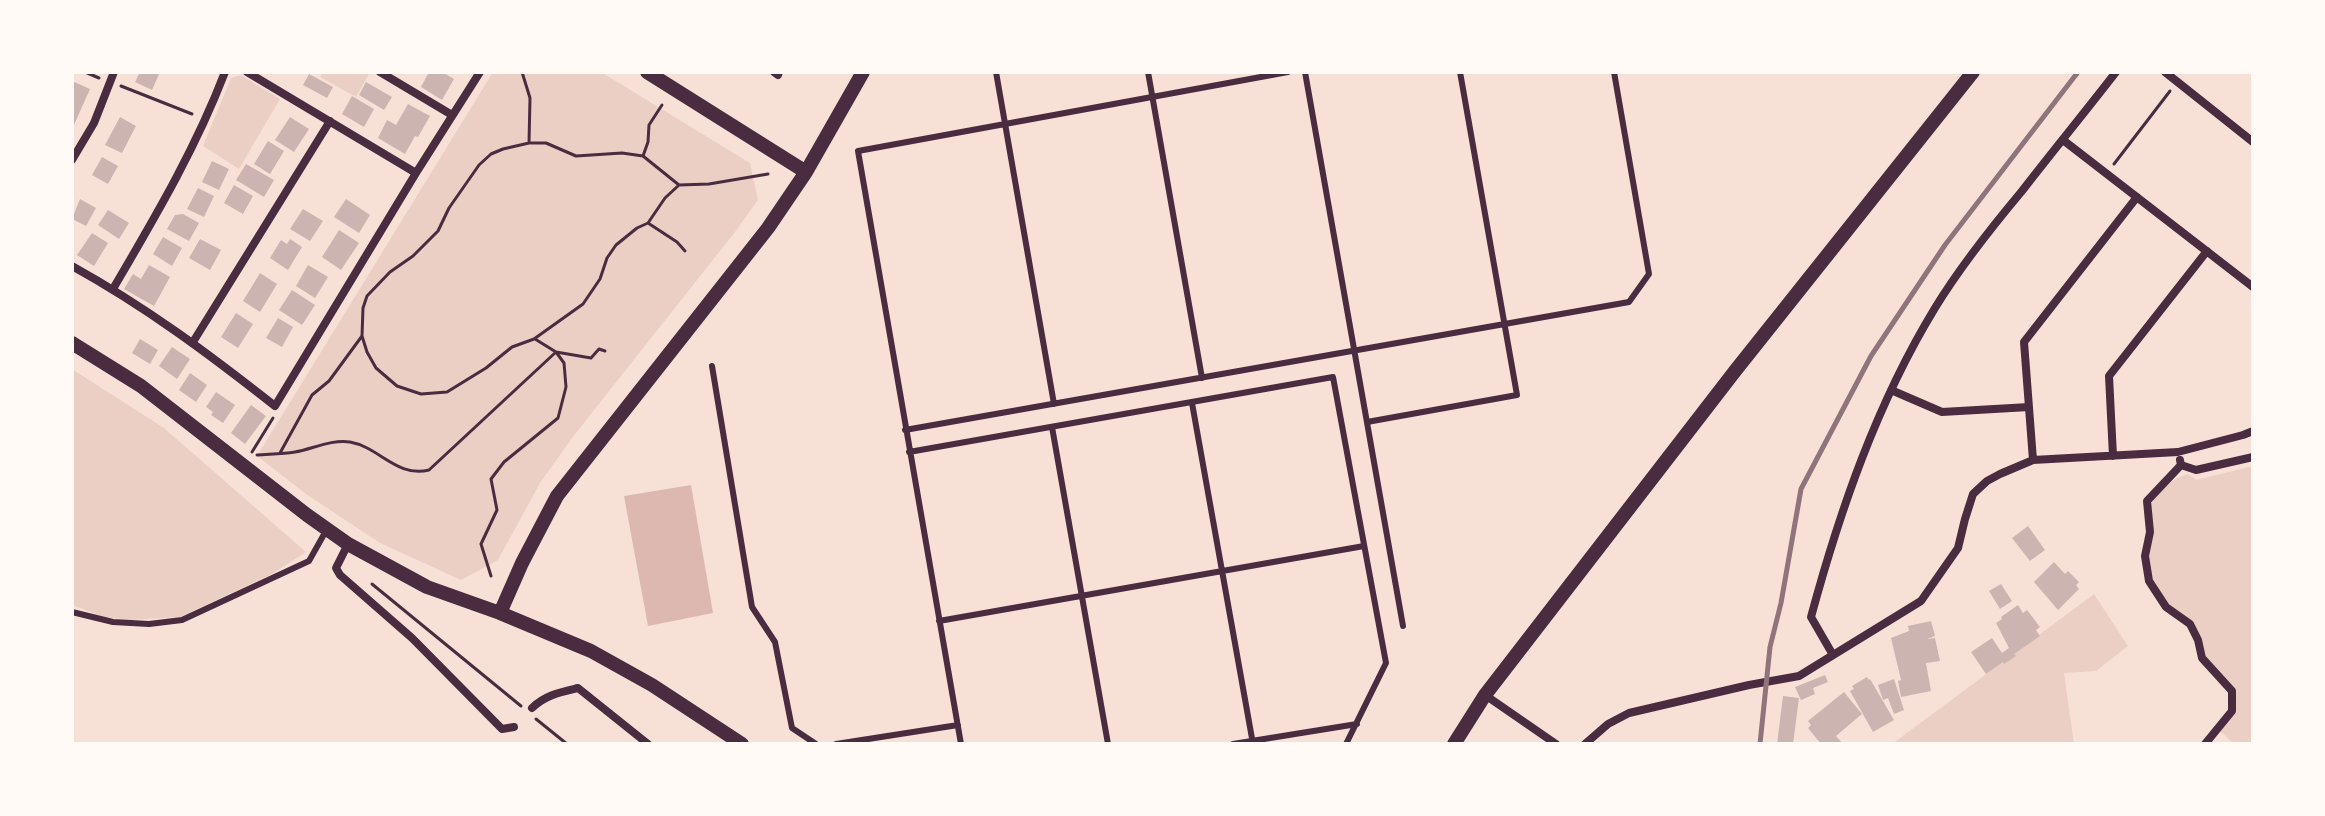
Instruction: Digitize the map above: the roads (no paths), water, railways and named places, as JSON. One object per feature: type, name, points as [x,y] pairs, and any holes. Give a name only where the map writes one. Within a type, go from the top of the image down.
[{"type":"street","points":[[72,160],[94,123],[114,72]]},
{"type":"street","points":[[113,289],[184,165],[207,120],[225,72]]},
{"type":"street","points":[[247,72],[416,173]]},
{"type":"street","points":[[380,72],[452,115]]},
{"type":"street","points":[[72,266],[193,342],[275,406],[480,72]]},
{"type":"street","points":[[647,72],[806,172]]},
{"type":"street","points":[[500,613],[557,496],[728,280],[806,172],[863,72]]},
{"type":"street","points":[[1454,744],[1485,695],[1735,371],[1973,72]]},
{"type":"street","points":[[1833,655],[1811,617],[1832,540],[1891,390],[1935,307],[1989,231],[2116,72]]},
{"type":"street","points":[[2165,72],[2253,142]]},
{"type":"street","points":[[193,342],[330,121]]},
{"type":"street","points":[[2063,140],[2253,287]]},
{"type":"street","points":[[2033,460],[2024,342],[2137,197]]},
{"type":"street","points":[[2113,456],[2109,376],[2207,251]]},
{"type":"street","points":[[72,343],[141,386],[348,544],[427,587],[591,651],[652,685],[742,744]]},
{"type":"street","points":[[1891,390],[1942,412],[2029,407]]},
{"type":"street","points":[[1585,744],[1617,717],[1808,673],[1921,601],[1958,548],[1973,494],[1987,481],[2033,460],[2178,452],[2253,431]]},
{"type":"street","points":[[2178,452],[2181,465]]},
{"type":"street","points":[[2181,465],[2196,470],[2253,457]]},
{"type":"street","points":[[2181,465],[2147,501],[2150,532],[2145,556],[2149,581],[2155,593],[2166,607],[2190,624],[2202,658],[2232,691],[2232,711],[2205,744]]},
{"type":"street","points":[[348,544],[336,568],[340,575],[412,638],[502,729],[514,727]]},
{"type":"street","points":[[532,708],[540,700],[558,692],[578,688],[648,744]]},
{"type":"street","points":[[1485,695],[1556,744]]},
{"type":"lane","points":[[996,72],[1054,404]]},
{"type":"lane","points":[[1148,72],[1202,378]]},
{"type":"lane","points":[[961,744],[858,151],[1288,72]]},
{"type":"lane","points":[[1305,72],[1403,626]]},
{"type":"lane","points":[[1367,422],[1517,395],[1460,72]]},
{"type":"lane","points":[[905,430],[1629,302],[1649,274],[1614,72]]},
{"type":"lane","points":[[712,366],[752,607],[775,642],[792,728],[816,744]]},
{"type":"lane","points":[[909,452],[1333,377],[1386,663],[1346,744]]},
{"type":"lane","points":[[1192,403],[1252,742]]},
{"type":"lane","points":[[1052,427],[1108,744]]},
{"type":"lane","points":[[72,612],[113,622],[149,624],[182,620],[309,561],[327,529]]},
{"type":"lane","points":[[939,621],[1364,546]]},
{"type":"lane","points":[[1233,744],[1357,724]]},
{"type":"lane","points":[[836,744],[958,725]]},
{"type":"railway","points":[[1760,744],[1770,647],[1801,489],[1871,356],[1945,245],[2078,72]]}]
